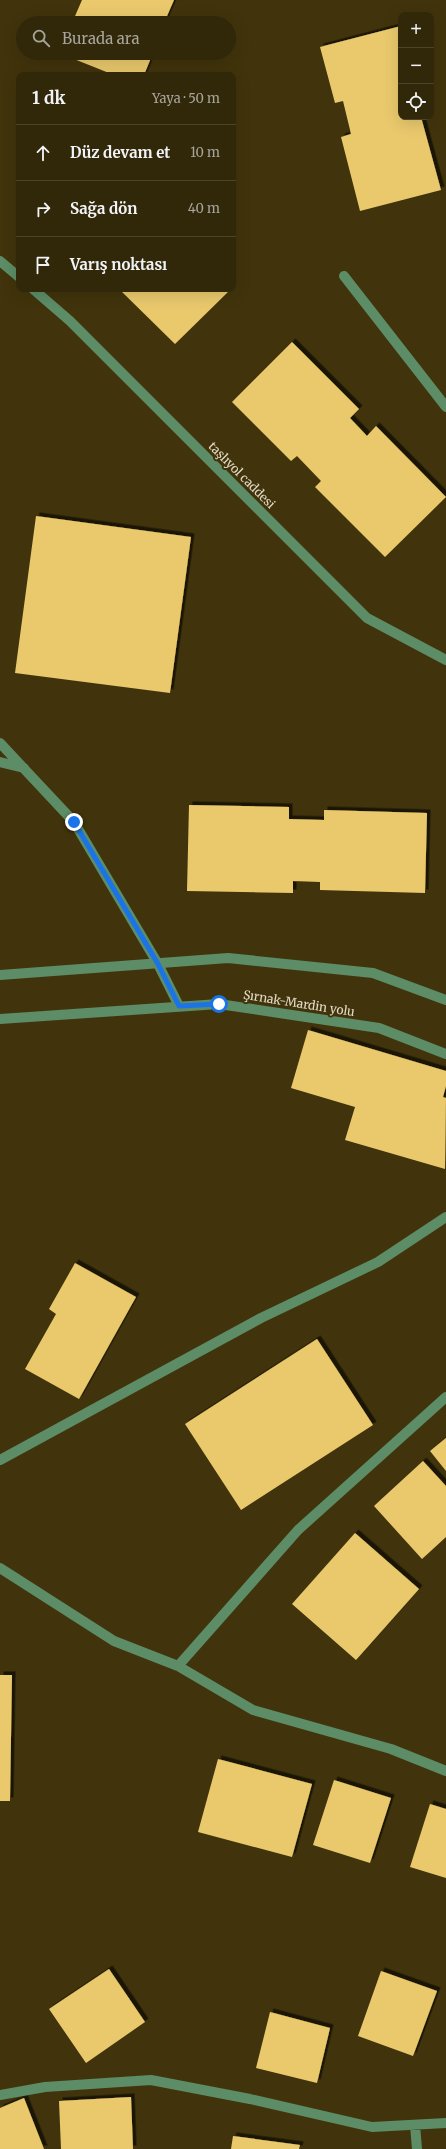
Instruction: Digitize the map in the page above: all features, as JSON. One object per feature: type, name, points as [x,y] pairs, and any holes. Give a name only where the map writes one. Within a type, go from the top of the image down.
[{"type":"street","points":[[0,261],[16,274]]},
{"type":"street","points":[[344,276],[446,407]]},
{"type":"street","name":"taşlıyol caddesi","points":[[36,292],[70,322],[367,618],[446,660]]},
{"type":"street","points":[[0,743],[74,822],[158,964],[179,1006]]},
{"type":"street","points":[[0,762],[24,768]]},
{"type":"street","points":[[0,975],[228,958],[373,973],[446,1000]]},
{"type":"street","name":"Şırnak-Mardin yolu","points":[[0,1019],[219,1004],[379,1028],[446,1054]]},
{"type":"street","points":[[0,1460],[261,1318],[378,1262],[446,1217]]},
{"type":"street","points":[[178,1666],[298,1530],[446,1397]]},
{"type":"street","points":[[0,1568],[114,1641],[178,1666],[253,1710],[391,1749],[446,1771]]},
{"type":"street","points":[[0,2096],[45,2087],[151,2080],[250,2099],[372,2126],[446,2123]]},
{"type":"street","points":[[415,2125],[416,2149]]},
{"type":"building","points":[[82,0],[174,0],[167,16],[75,16]]},
{"type":"building","points":[[398,27],[398,120],[422,120],[441,190],[360,211],[341,137],[351,134],[343,101],[335,103],[320,47]]},
{"type":"building","points":[[76,60],[150,60],[145,72],[106,72]]},
{"type":"building","points":[[122,292],[228,292],[175,344]]},
{"type":"building","points":[[292,342],[359,409],[350,418],[367,436],[376,426],[446,497],[385,557],[315,487],[321,481],[297,456],[291,461],[232,402]]},
{"type":"building","points":[[36,516],[191,537],[170,693],[15,673]]},
{"type":"building","points":[[189,805],[289,807],[289,819],[324,820],[324,810],[427,813],[425,893],[320,890],[320,882],[293,881],[293,893],[187,891]]},
{"type":"building","points":[[308,1030],[446,1071],[446,1086],[443,1097],[446,1098],[445,1169],[345,1140],[355,1107],[291,1088]]},
{"type":"building","points":[[75,1263],[136,1297],[79,1399],[25,1369],[56,1314],[49,1309]]},
{"type":"building","points":[[317,1339],[373,1425],[241,1510],[185,1424]]},
{"type":"building","points":[[446,1438],[446,1471],[430,1451]]},
{"type":"building","points":[[423,1461],[446,1486],[446,1537],[422,1559],[374,1506]]},
{"type":"building","points":[[355,1533],[419,1589],[356,1660],[292,1604]]},
{"type":"building","points":[[0,1675],[12,1675],[10,1801],[0,1801]]},
{"type":"building","points":[[218,1759],[312,1784],[292,1857],[198,1832]]},
{"type":"building","points":[[334,1780],[391,1798],[370,1863],[313,1845]]},
{"type":"building","points":[[430,1804],[446,1809],[446,1878],[410,1867]]},
{"type":"building","points":[[109,1969],[145,2022],[86,2063],[49,2009]]},
{"type":"building","points":[[381,1971],[437,1991],[413,2056],[358,2036]]},
{"type":"building","points":[[270,2012],[330,2028],[317,2083],[256,2068]]},
{"type":"building","points":[[131,2097],[133,2149],[61,2149],[59,2101]]},
{"type":"building","points":[[24,2098],[44,2149],[0,2149],[0,2108]]},
{"type":"building","points":[[233,2136],[300,2145],[299,2149],[231,2149]]},
{"type":"route","points":[[74,822],[158,964],[179,1006],[219,1004]]}]
